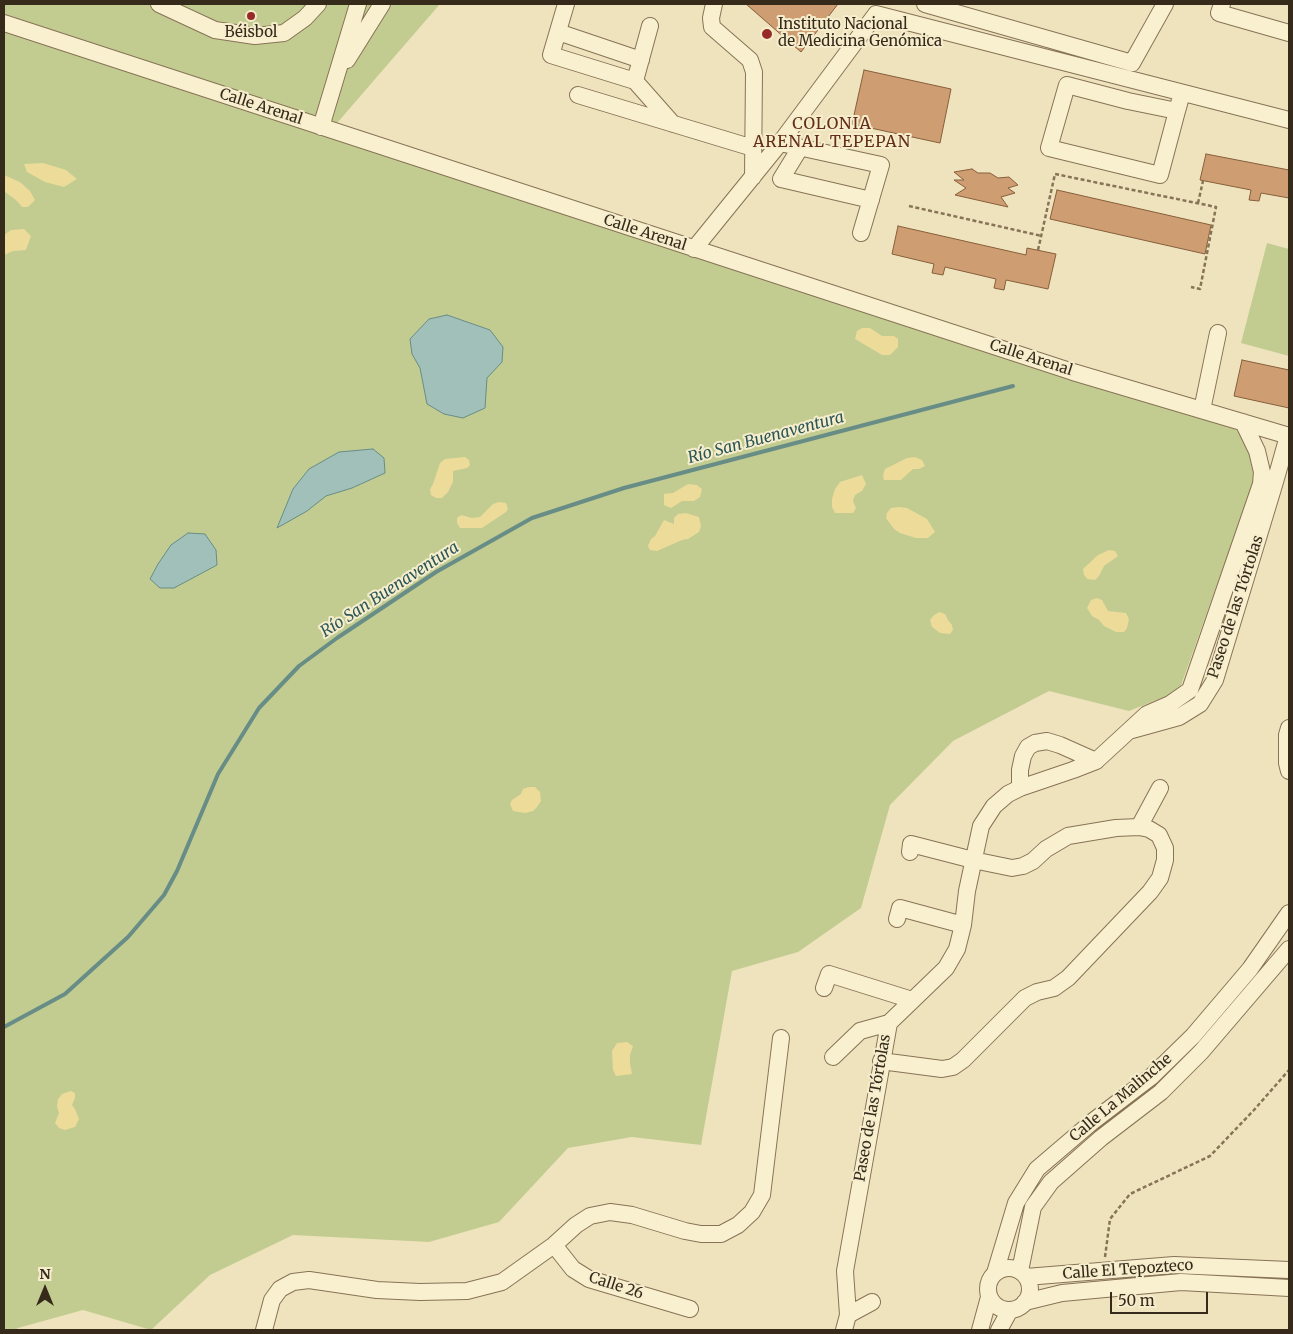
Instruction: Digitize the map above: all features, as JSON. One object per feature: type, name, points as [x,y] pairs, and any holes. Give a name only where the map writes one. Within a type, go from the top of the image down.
[{"type":"street","points":[[159,4],[215,30],[254,36],[284,32],[305,18],[318,4]]},
{"type":"street","points":[[321,127],[358,4]]},
{"type":"street","points":[[336,79],[382,4]]},
{"type":"street","points":[[566,4],[551,55],[636,81],[673,124]]},
{"type":"street","points":[[714,4],[711,18],[712,27],[750,60],[754,72],[753,177]]},
{"type":"street","points":[[925,4],[1132,63],[1165,4]]},
{"type":"street","points":[[1222,4],[1220,13],[1289,33]]},
{"type":"street","points":[[694,248],[780,143],[876,14],[1289,120]]},
{"type":"street","name":"Calle Arenal","points":[[4,22],[1073,372],[1289,436]]},
{"type":"street","points":[[636,81],[650,26]]},
{"type":"street","points":[[558,32],[641,60]]},
{"type":"street","points":[[1177,111],[1128,101],[1067,85],[1050,148],[1160,175],[1177,111],[1182,92]]},
{"type":"street","points":[[578,95],[753,148]]},
{"type":"street","points":[[780,143],[881,165],[861,233]]},
{"type":"street","points":[[800,148],[781,179],[871,200]]},
{"type":"street","points":[[1202,410],[1218,333]]},
{"type":"street","name":"Paseo de las Tórtolas","points":[[846,1323],[845,1271],[888,1023],[946,968],[957,949],[980,826],[994,806],[1008,794],[1020,788],[1096,761],[1147,714],[1170,704],[1190,690],[1261,484],[1262,472],[1257,451],[1243,422]]},
{"type":"street","name":"Paseo de las Tórtolas","points":[[1130,730],[1179,717],[1200,704],[1215,680],[1289,436]]},
{"type":"street","points":[[1289,728],[1287,736],[1289,771]]},
{"type":"street","points":[[1020,788],[1020,770],[1023,756],[1028,747],[1035,743],[1047,741],[1096,761]]},
{"type":"street","points":[[1139,827],[1160,788]]},
{"type":"street","points":[[881,1062],[942,1068],[953,1067],[963,1060],[1025,998],[1054,988],[1068,978],[1150,892],[1160,878],[1165,860],[1165,848],[1159,835],[1149,828],[1139,827],[1116,828],[1068,836],[1046,849],[1033,861],[1023,866],[1012,868],[911,844],[910,852]]},
{"type":"street","points":[[898,918],[900,908],[963,925]]},
{"type":"street","name":"Calle La Malinche","points":[[995,1273],[1016,1203],[1037,1169],[1092,1122],[1151,1077],[1186,1043],[1250,969],[1289,912]]},
{"type":"street","name":"Calle La Malinche","points":[[1023,1274],[1033,1207],[1051,1182],[1101,1138],[1161,1092],[1201,1052],[1289,949]]},
{"type":"street","points":[[824,988],[828,974],[912,1000]]},
{"type":"street","points":[[833,1057],[860,1031],[888,1023]]},
{"type":"street","points":[[264,1330],[272,1300],[280,1289],[293,1282],[309,1280],[376,1290],[420,1292],[467,1291],[502,1282],[554,1245],[576,1225],[590,1216],[610,1212],[632,1215],[701,1234],[721,1234],[738,1225],[752,1212],[762,1195],[781,1038]]},
{"type":"street","name":"Calle 26","points":[[554,1245],[573,1269],[589,1278],[690,1309]]},
{"type":"street","name":"Calle El Tepozteco","points":[[1023,1274],[1105,1271],[1174,1264],[1289,1270]]},
{"type":"street","points":[[980,1330],[989,1297],[988,1288],[990,1280],[995,1273],[1003,1269],[1012,1268],[1023,1274],[1030,1285],[1029,1294],[1019,1308],[1002,1309],[994,1304],[989,1297]]},
{"type":"street","name":"Calle El Tepozteco","points":[[1025,1302],[1062,1293],[1181,1282],[1289,1288]]},
{"type":"street","points":[[846,1323],[872,1302]]},
{"type":"street","points":[[999,1330],[1010,1310]]},
{"type":"path","points":[[1038,250],[1055,174],[1198,203],[1216,208],[1200,289],[1191,287]]},
{"type":"path","points":[[1198,203],[1203,181]]},
{"type":"path","points":[[909,206],[1042,236]]},
{"type":"path","points":[[1105,1271],[1105,1249],[1110,1219],[1130,1194],[1210,1156],[1289,1070]]},
{"type":"green space","points":[[4,4],[440,4],[331,130],[4,18]]},
{"type":"green space","points":[[4,30],[1239,429],[1258,469],[1179,691],[1129,711],[1049,691],[953,741],[890,805],[861,908],[798,952],[732,971],[701,1145],[632,1137],[568,1148],[499,1222],[429,1242],[293,1235],[210,1275],[151,1330],[83,1310],[15,1330],[4,1330]]},
{"type":"green space","points":[[1267,243],[1289,249],[1289,356],[1241,343]]},
{"type":"sand","points":[[43,163],[66,170],[77,179],[64,187],[45,182],[27,172],[24,164]]},
{"type":"sand","points":[[4,175],[20,182],[30,191],[35,200],[28,207],[22,207],[4,191]]},
{"type":"sand","points":[[24,229],[31,236],[26,250],[13,251],[4,255],[4,235],[11,230]]},
{"type":"sand","points":[[862,328],[870,328],[882,336],[894,336],[898,339],[898,347],[890,355],[882,355],[855,339],[857,331]]},
{"type":"sand","points":[[465,457],[469,460],[470,465],[467,468],[453,471],[453,482],[448,492],[442,498],[436,498],[431,495],[430,489],[440,463],[445,459]]},
{"type":"sand","points":[[915,457],[922,460],[925,466],[913,469],[901,480],[884,480],[885,469],[907,458]]},
{"type":"sand","points":[[862,475],[866,484],[862,491],[855,495],[853,501],[856,508],[853,513],[835,513],[832,507],[832,499],[835,489],[840,482]]},
{"type":"sand","points":[[688,484],[697,485],[702,489],[700,497],[694,501],[682,501],[671,508],[664,505],[664,494],[673,493]]},
{"type":"sand","points":[[499,502],[506,503],[508,509],[482,528],[460,528],[457,523],[457,518],[461,515],[472,518],[480,517],[493,504]]},
{"type":"sand","points":[[891,508],[907,508],[927,519],[935,532],[928,538],[916,538],[894,529],[886,518],[887,513]]},
{"type":"sand","points":[[686,513],[699,517],[701,526],[699,532],[688,539],[657,551],[650,550],[648,546],[651,539],[655,536],[664,520],[674,524],[674,518],[678,514]]},
{"type":"sand","points":[[1109,550],[1115,551],[1118,556],[1104,566],[1095,580],[1087,579],[1083,569],[1098,555]]},
{"type":"sand","points":[[1097,598],[1102,600],[1108,611],[1126,613],[1129,619],[1124,632],[1116,632],[1104,626],[1092,616],[1087,608],[1091,600]]},
{"type":"sand","points":[[939,612],[945,614],[952,625],[953,630],[950,634],[940,633],[932,627],[930,620]]},
{"type":"sand","points":[[535,787],[540,792],[541,801],[537,807],[533,811],[525,813],[513,811],[510,804],[512,800],[521,794],[523,789]]},
{"type":"sand","points":[[627,1042],[633,1046],[630,1055],[632,1074],[616,1076],[613,1070],[612,1051],[617,1043]]},
{"type":"sand","points":[[71,1091],[75,1093],[72,1105],[79,1119],[75,1127],[65,1130],[59,1128],[55,1123],[59,1113],[58,1099],[62,1094]]},
{"type":"water","points":[[447,315],[490,330],[503,347],[502,362],[487,378],[485,408],[463,418],[444,414],[427,404],[420,368],[412,354],[410,339],[429,319]]},
{"type":"water","points":[[373,449],[384,458],[385,473],[352,488],[326,496],[307,511],[277,528],[293,489],[309,469],[339,452]]},
{"type":"water","points":[[188,533],[205,534],[216,550],[217,565],[174,588],[160,588],[150,579],[171,545]]},
{"type":"building","points":[[746,4],[838,4],[801,52]]},
{"type":"building","points":[[864,70],[951,89],[940,143],[852,124]]},
{"type":"building","points":[[1206,154],[1289,170],[1289,198],[1261,193],[1259,201],[1249,200],[1251,190],[1200,180]]},
{"type":"building","points":[[972,169],[978,173],[990,173],[998,178],[1009,177],[1018,185],[1008,188],[1015,193],[1001,197],[1008,207],[955,195],[966,188],[954,180],[964,180],[954,172]]},
{"type":"building","points":[[1057,190],[1211,225],[1205,254],[1050,219]]},
{"type":"building","points":[[898,226],[1026,255],[1027,248],[1056,254],[1048,289],[1006,280],[1004,290],[994,288],[996,279],[945,267],[943,275],[932,273],[934,264],[892,254]]},
{"type":"building","points":[[1242,360],[1289,370],[1289,408],[1234,396]]},
{"type":"waterway","name":"Río San Buenaventura","points":[[4,1027],[65,994],[128,937],[164,895],[177,871],[218,774],[259,708],[299,666],[337,638],[436,572],[532,518],[624,488],[1013,386]]},
{"type":"place","name":"Béisbol","points":[[251,16]]},
{"type":"place","name":"Instituto Nacional de Medicina Genómica","points":[[767,34]]},
{"type":"district","name":"COLONIA ARENAL TEPEPAN","points":[[832,133]]}]
